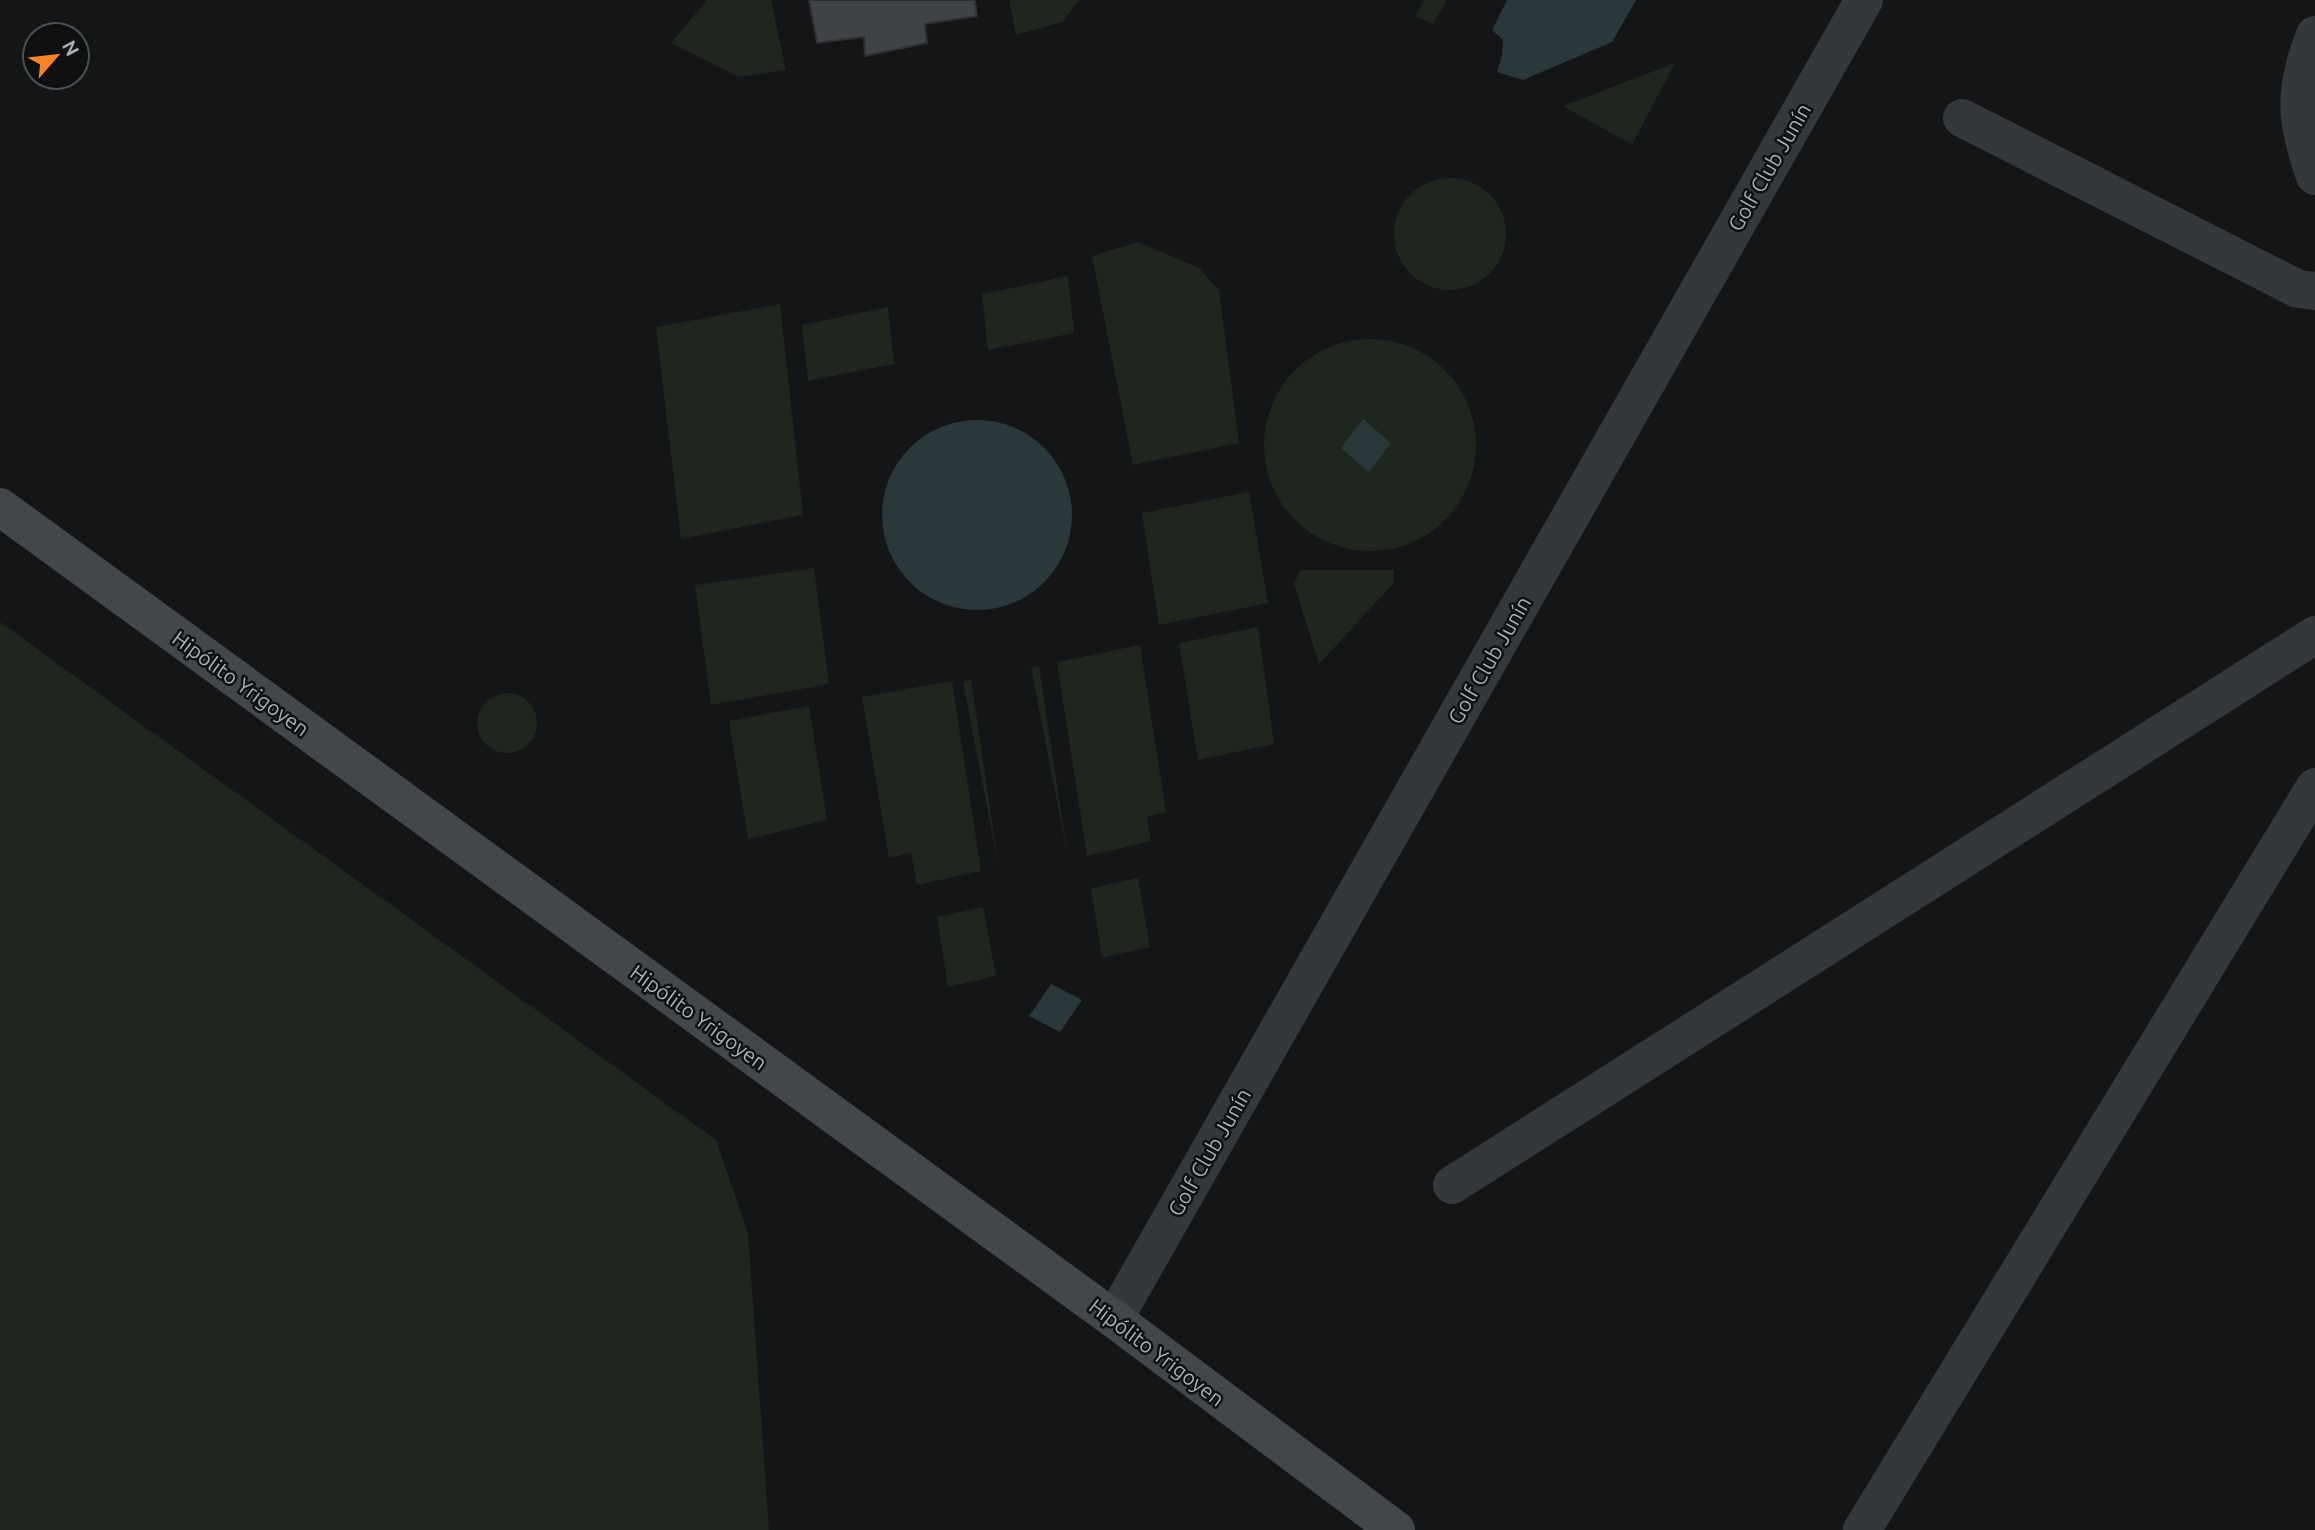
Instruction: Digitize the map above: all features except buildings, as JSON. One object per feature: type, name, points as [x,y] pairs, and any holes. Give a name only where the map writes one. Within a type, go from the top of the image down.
[{"type":"street","name":"Golf Club Junín","points":[[1114,1319],[1864,0]]},
{"type":"street","points":[[2315,35],[2303,65],[2298,106],[2307,154],[2315,176]]},
{"type":"street","points":[[1962,118],[2298,289],[2315,291]]},
{"type":"street","name":"Hipólito Yrigoyen","points":[[0,507],[1114,1319],[1396,1530]]},
{"type":"street","points":[[1452,1185],[2315,635]]},
{"type":"street","points":[[1862,1530],[2315,787]]},
{"type":"shaded area","points":[[707,0],[771,0],[786,70],[739,77],[671,43]]},
{"type":"shaded area","points":[[1009,0],[1079,0],[1063,22],[1016,35]]},
{"type":"shaded area","points":[[1424,0],[1447,0],[1433,24],[1415,16]]},
{"type":"shaded area","points":[[1507,0],[1636,0],[1612,42],[1523,80],[1497,72],[1503,40],[1492,30]]},
{"type":"shaded area","points":[[1675,63],[1632,145],[1563,106]]},
{"type":"shaded area","points":[[1450,178],[1472,182],[1490,194],[1502,212],[1506,234],[1502,256],[1490,274],[1472,286],[1450,290],[1428,286],[1410,274],[1398,256],[1394,234],[1398,212],[1410,194],[1428,182]]},
{"type":"shaded area","points":[[1137,242],[1198,267],[1219,290],[1239,443],[1133,465],[1092,256]]},
{"type":"shaded area","points":[[1068,276],[1074,333],[988,350],[982,294]]},
{"type":"shaded area","points":[[780,304],[803,515],[681,539],[656,327]]},
{"type":"shaded area","points":[[888,307],[894,364],[808,381],[802,325]]},
{"type":"shaded area","points":[[1370,339],[1391,341],[1410,347],[1445,370],[1468,405],[1474,424],[1474,466],[1468,485],[1445,520],[1410,543],[1391,549],[1370,551],[1349,549],[1330,543],[1295,520],[1272,485],[1266,466],[1264,445],[1266,424],[1272,405],[1295,370],[1330,347],[1349,341]]},
{"type":"shaded area","points":[[1363,419],[1391,443],[1369,472],[1341,448]]},
{"type":"shaded area","points":[[977,420],[1013,427],[1044,448],[1065,479],[1072,515],[1065,551],[1044,582],[1013,603],[977,610],[941,603],[910,582],[889,551],[882,515],[889,479],[910,448],[941,427]]},
{"type":"shaded area","points":[[1249,492],[1268,603],[1159,625],[1142,513]]},
{"type":"shaded area","points":[[814,568],[829,684],[711,705],[695,585]]},
{"type":"shaded area","points":[[1300,570],[1394,570],[1393,584],[1319,664],[1294,584]]},
{"type":"shaded area","points":[[0,622],[716,1140],[748,1233],[769,1530],[0,1530]]},
{"type":"shaded area","points":[[1258,627],[1274,744],[1198,760],[1179,643]]},
{"type":"shaded area","points":[[1140,645],[1166,812],[1147,817],[1151,841],[1087,856],[1057,662]]},
{"type":"shaded area","points":[[1039,666],[1068,858],[1031,668]]},
{"type":"shaded area","points":[[971,679],[999,869],[963,682]]},
{"type":"shaded area","points":[[952,681],[981,871],[917,885],[911,853],[889,858],[862,697]]},
{"type":"shaded area","points":[[501,693],[513,693],[532,706],[537,723],[535,735],[524,748],[513,753],[501,753],[482,740],[477,729],[477,717],[490,698]]},
{"type":"shaded area","points":[[809,706],[827,820],[748,839],[729,721]]},
{"type":"shaded area","points":[[1138,878],[1150,947],[1102,958],[1091,888]]},
{"type":"shaded area","points":[[983,907],[996,976],[948,987],[937,917]]},
{"type":"shaded area","points":[[1051,984],[1082,1000],[1060,1032],[1029,1016]]}]
